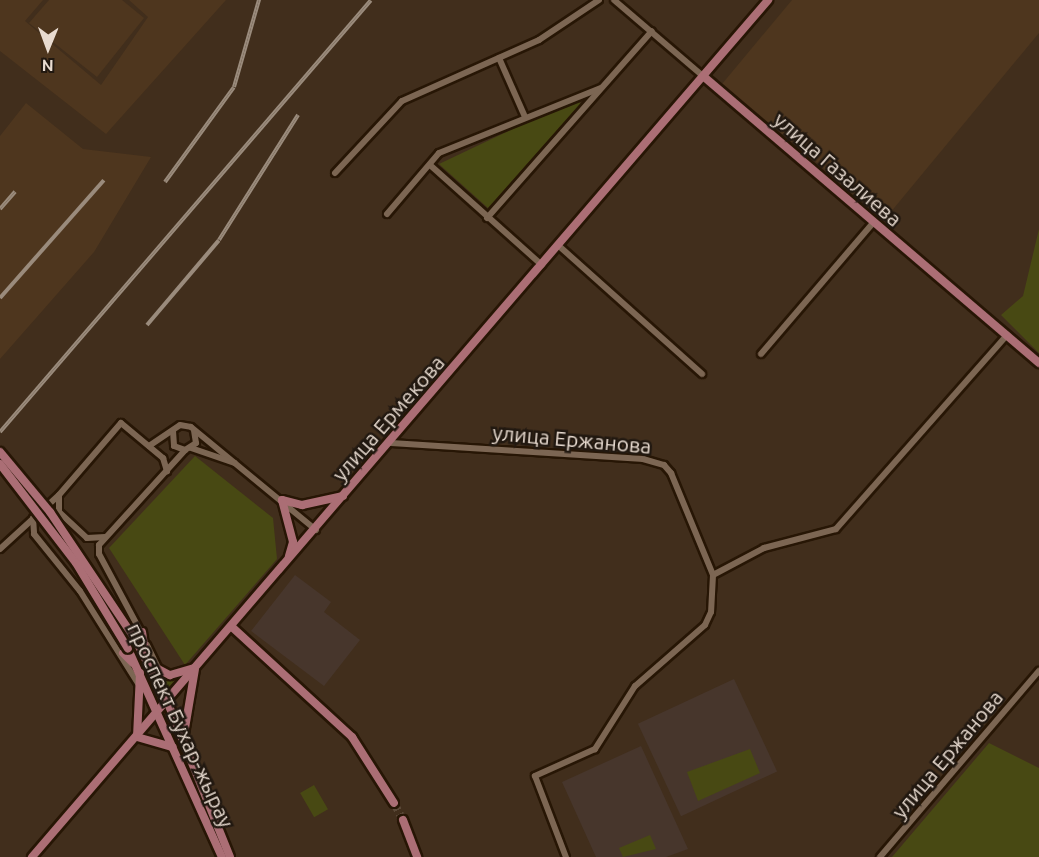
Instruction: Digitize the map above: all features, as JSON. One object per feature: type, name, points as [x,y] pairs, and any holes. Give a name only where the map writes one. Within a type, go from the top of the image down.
[{"type":"main road","name":"улица Ермекова","points":[[32,857],[232,627],[289,557],[316,530],[391,443],[768,0]]},
{"type":"main road","name":"улица Газалиева","points":[[703,76],[1039,363]]},
{"type":"main road","name":"проспект Бухар-жырау","points":[[0,452],[50,512],[135,639],[167,701],[179,746],[222,857]]},
{"type":"main road","name":"проспект Бухар-жырау","points":[[0,464],[76,564],[126,651],[141,670],[230,857]]},
{"type":"main road","points":[[289,557],[293,542],[282,500],[303,505],[344,495]]},
{"type":"main road","points":[[232,627],[352,737],[394,803]]},
{"type":"main road","points":[[141,670],[137,737],[163,740],[179,746],[195,668],[170,675],[147,663],[142,632]]},
{"type":"main road","points":[[403,820],[417,857]]},
{"type":"street","points":[[335,173],[402,101],[539,40],[599,0]]},
{"type":"street","name":"улица Газалиева","points":[[614,0],[703,76]]},
{"type":"street","points":[[488,218],[652,31]]},
{"type":"street","points":[[499,58],[525,117]]},
{"type":"street","points":[[387,214],[439,153],[601,88]]},
{"type":"street","points":[[430,165],[542,265]]},
{"type":"street","points":[[761,354],[873,223]]},
{"type":"street","points":[[559,246],[702,374]]},
{"type":"street","points":[[713,575],[764,548],[836,529],[1007,335]]},
{"type":"street","points":[[0,549],[59,495],[121,423],[149,446],[167,471]]},
{"type":"street","points":[[149,446],[184,425],[194,429],[241,465],[316,530]]},
{"type":"street","points":[[158,669],[142,632],[99,554],[106,536],[197,440],[194,429]]},
{"type":"street","points":[[174,430],[172,442],[241,465]]},
{"type":"street","name":"улица Ержанова","points":[[391,443],[656,461],[671,473],[713,575],[714,600],[705,625],[635,686],[606,738],[535,776],[566,857]]},
{"type":"street","points":[[59,495],[59,512]]},
{"type":"street","points":[[41,512],[59,512],[87,538],[106,536]]},
{"type":"street","points":[[33,518],[34,534],[126,651],[139,687]]},
{"type":"street","points":[[15,534],[34,534]]},
{"type":"street","name":"улица Ержанова","points":[[880,857],[1039,671]]},
{"type":"shaded area","points":[[0,0],[43,0],[25,21],[101,85],[148,17],[129,0],[226,0],[106,134],[0,51]]},
{"type":"shaded area","points":[[49,0],[122,0],[144,18],[97,77],[29,23]]},
{"type":"shaded area","points":[[792,0],[1039,0],[1039,33],[885,219],[722,84]]},
{"type":"shaded area","points":[[576,99],[581,104],[488,208],[439,164]]},
{"type":"shaded area","points":[[26,103],[83,149],[151,157],[94,252],[0,359],[0,136]]},
{"type":"shaded area","points":[[1039,229],[1039,353],[1001,315],[1023,296]]},
{"type":"shaded area","points":[[195,456],[273,518],[277,559],[185,665],[109,548]]},
{"type":"shaded area","points":[[295,575],[331,602],[324,612],[360,640],[324,686],[251,631]]},
{"type":"shaded area","points":[[157,674],[177,682],[167,694]]},
{"type":"shaded area","points":[[734,679],[777,771],[681,816],[638,724]]},
{"type":"shaded area","points":[[989,743],[1039,768],[1039,857],[892,857]]},
{"type":"shaded area","points":[[641,746],[688,849],[666,857],[596,857],[562,782]]},
{"type":"shaded area","points":[[750,749],[760,773],[698,801],[687,772]]},
{"type":"shaded area","points":[[314,785],[328,809],[314,817],[300,793]]},
{"type":"shaded area","points":[[650,835],[656,849],[623,857],[619,848]]},
{"type":"tunnel","points":[[394,803],[403,820]]},
{"type":"railway","points":[[165,182],[234,87],[259,0]]},
{"type":"railway","points":[[0,432],[371,0]]},
{"type":"railway","points":[[147,325],[219,240],[298,115]]},
{"type":"railway","points":[[0,298],[104,180]]},
{"type":"railway","points":[[0,209],[15,192]]}]
